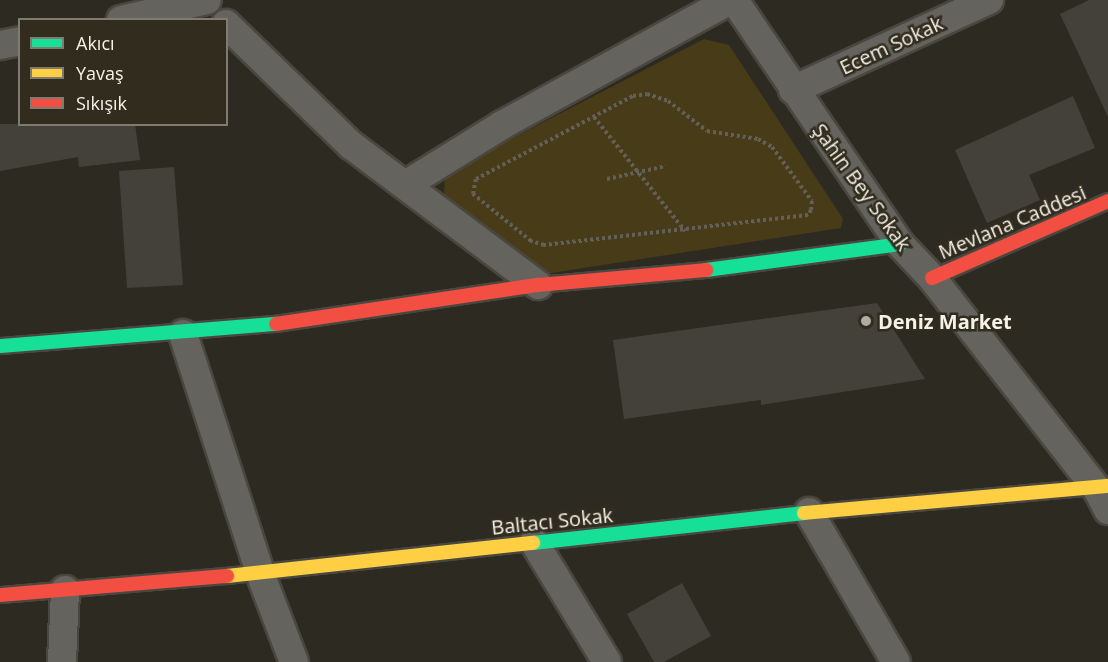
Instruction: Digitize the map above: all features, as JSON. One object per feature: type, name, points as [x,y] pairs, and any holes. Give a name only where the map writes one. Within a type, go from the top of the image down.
[{"type":"street","points":[[407,184],[502,125],[730,0]]},
{"type":"street","name":"Şahin Bey Sokak","points":[[734,0],[793,90],[900,244],[932,278],[1104,495]]},
{"type":"street","name":"Ecem Sokak","points":[[793,90],[989,0]]},
{"type":"street","points":[[133,18],[209,5]]},
{"type":"street","points":[[228,26],[351,145],[407,184],[538,285]]},
{"type":"street","points":[[0,45],[18,41]]},
{"type":"street","name":"Mevlana Caddesi","points":[[932,278],[1108,201]]},
{"type":"street","points":[[0,346],[183,334],[329,318],[538,285],[700,271],[900,244]]},
{"type":"street","points":[[183,334],[260,573],[294,662]]},
{"type":"street","name":"Baltacı Sokak","points":[[0,595],[260,573],[809,512],[1104,495]]},
{"type":"street","points":[[809,512],[896,662]]},
{"type":"street","points":[[534,542],[607,662]]},
{"type":"street","points":[[62,662],[65,590]]},
{"type":"path","points":[[633,96],[660,97],[707,131],[758,139],[772,147],[813,205],[808,214],[685,230],[535,244],[473,195],[476,179],[633,96]]},
{"type":"path","points":[[594,117],[685,230],[700,271]]},
{"type":"path","points":[[607,179],[666,166]]},
{"type":"shaded area","points":[[704,39],[729,45],[843,219],[841,228],[545,274],[444,197],[445,173]]},
{"type":"building","points":[[1089,0],[1108,0],[1108,117],[1060,14]]},
{"type":"building","points":[[1073,96],[1095,148],[1029,175],[1040,200],[987,223],[955,150]]},
{"type":"building","points":[[0,124],[135,126],[140,160],[79,167],[78,157],[0,171]]},
{"type":"building","points":[[174,167],[183,285],[127,288],[119,171]]},
{"type":"building","points":[[877,303],[925,379],[761,405],[761,400],[624,419],[613,340]]},
{"type":"building","points":[[682,583],[711,636],[664,662],[654,662],[627,614]]},
{"type":"traffic: fast","points":[[706,270],[900,244]]},
{"type":"traffic: fast","points":[[0,346],[276,324]]},
{"type":"traffic: fast","points":[[533,543],[804,513]]},
{"type":"traffic: slow","points":[[804,513],[1108,486]]},
{"type":"traffic: slow","points":[[227,576],[533,543]]},
{"type":"traffic: jam","points":[[932,278],[1108,201]]},
{"type":"traffic: jam","points":[[276,324],[538,285],[706,270]]},
{"type":"traffic: jam","points":[[0,595],[227,576]]},
{"type":"place","name":"Deniz Market","points":[[866,321]]}]
